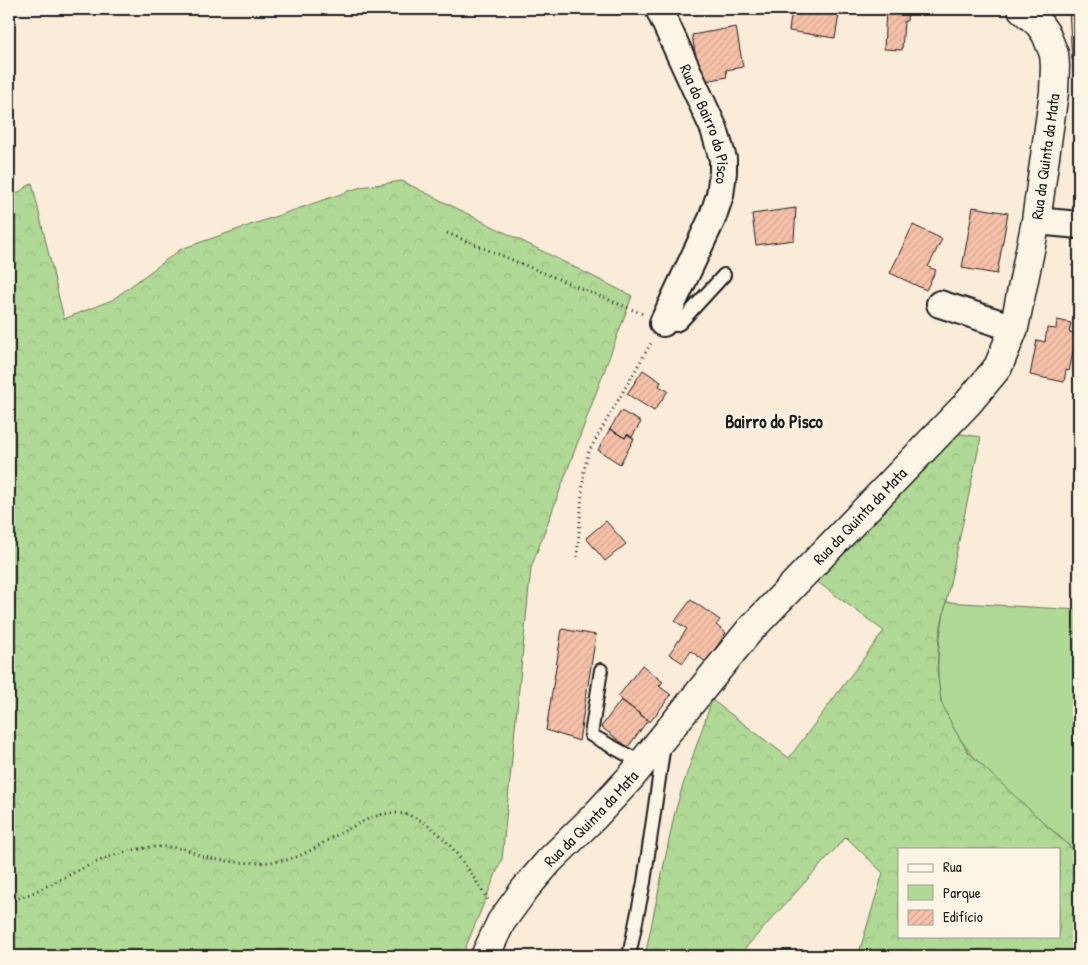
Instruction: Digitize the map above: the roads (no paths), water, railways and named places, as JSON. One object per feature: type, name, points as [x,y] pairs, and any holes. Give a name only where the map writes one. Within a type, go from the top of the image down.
[{"type":"street","name":"Rua do Bairro do Pisco","points":[[658,9],[714,129],[720,146],[723,172],[716,206],[663,323]]},
{"type":"street","name":"Rua da Quinta da Mata","points":[[485,956],[501,922],[513,905],[549,861],[617,792],[642,763],[749,631],[968,403],[998,367],[1014,328],[1036,222],[1054,92],[1055,60],[1051,44],[1038,24],[1022,9]]},
{"type":"street","points":[[1036,222],[1079,225]]},
{"type":"street","points":[[940,304],[1014,328]]},
{"type":"lane","points":[[663,323],[676,325],[680,323],[724,275]]},
{"type":"lane","points":[[601,670],[591,735],[642,763]]},
{"type":"lane","points":[[628,956],[644,882],[666,734]]},
{"type":"district","name":"Bairro do Pisco","points":[[774,421]]}]
